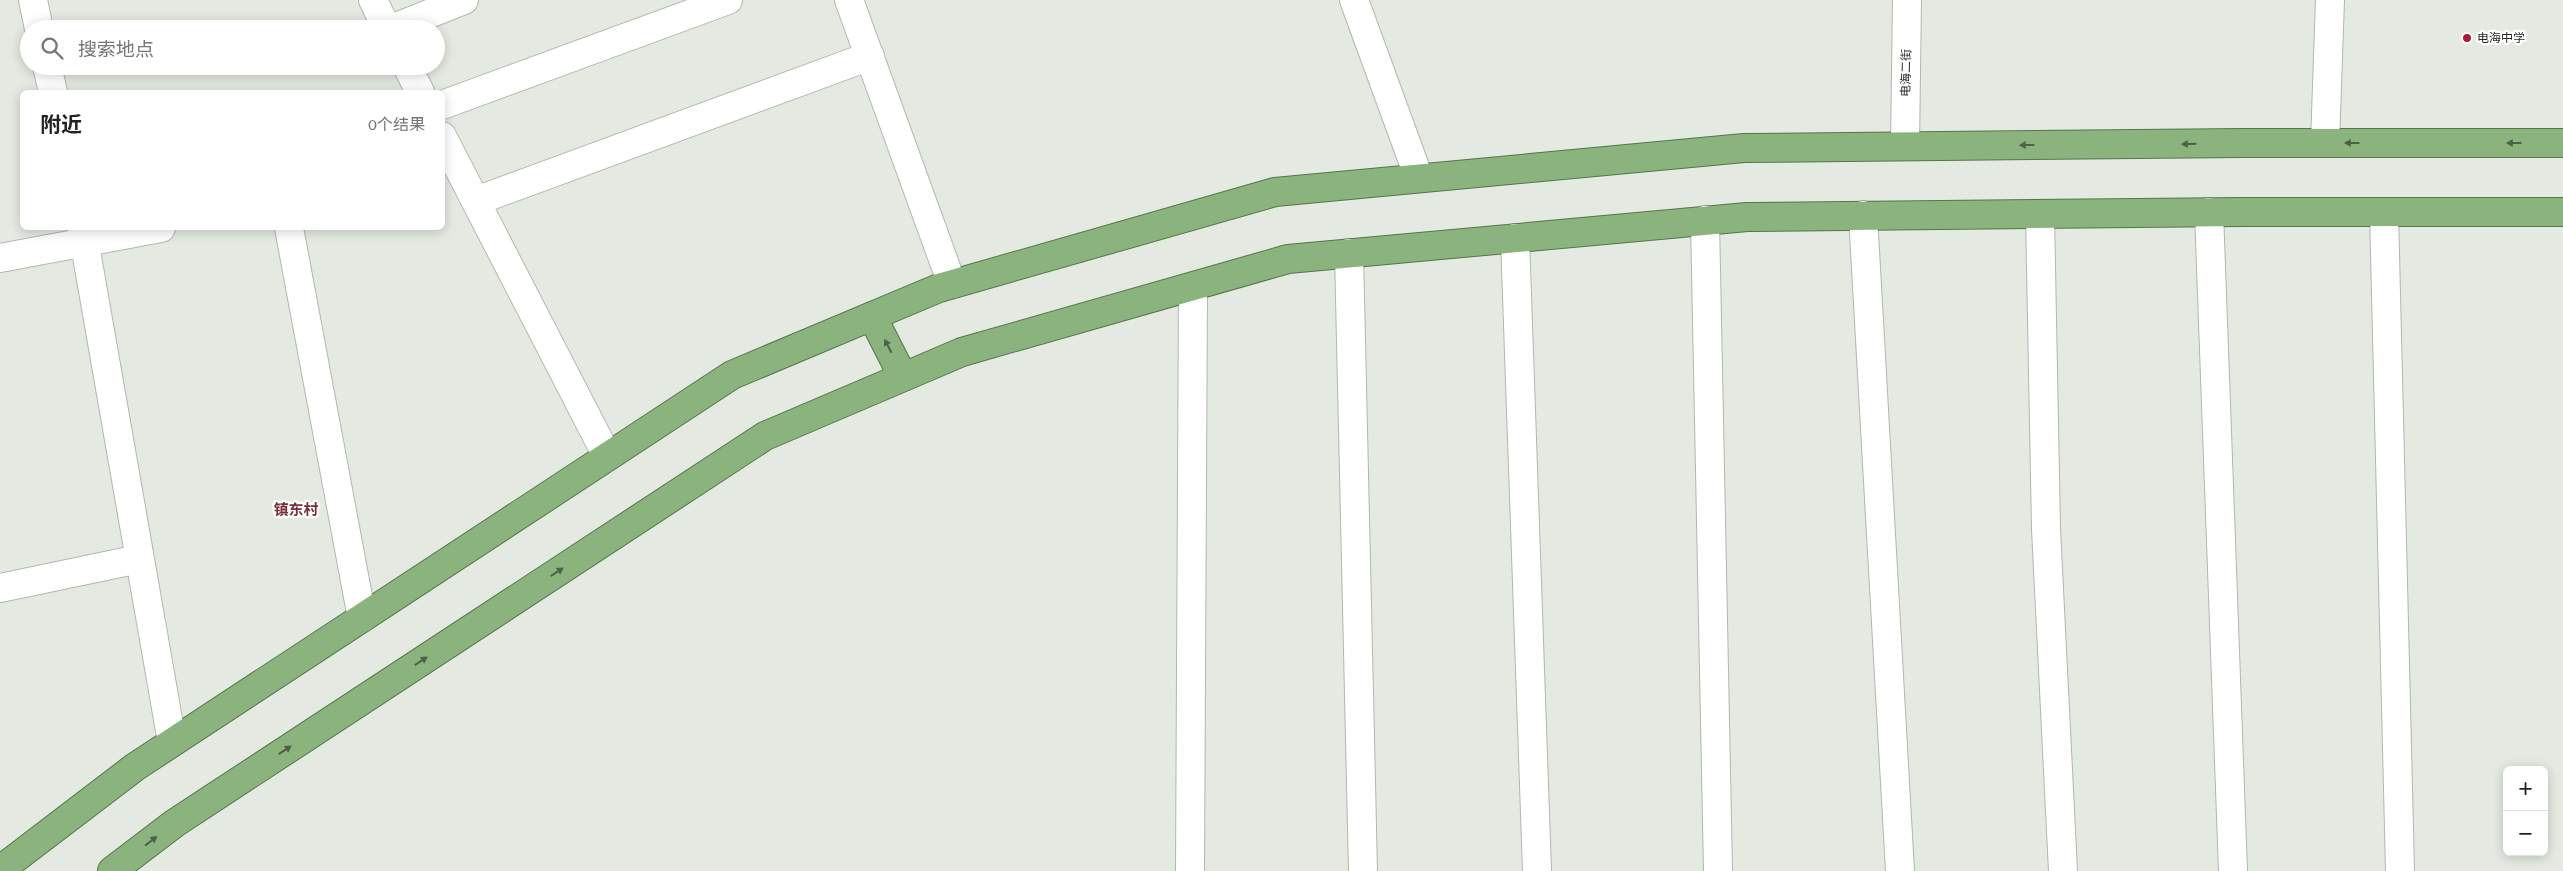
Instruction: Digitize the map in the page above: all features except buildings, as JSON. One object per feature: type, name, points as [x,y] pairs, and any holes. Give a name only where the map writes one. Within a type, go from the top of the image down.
[{"type":"highway","points":[[0,870],[135,767],[732,375],[952,284],[1275,192],[1744,148],[2563,143]]},
{"type":"highway","points":[[112,871],[175,823],[765,436],[962,352],[1288,260],[1747,217],[2209,212],[2563,212]]},
{"type":"highway","points":[[872,316],[903,377]]},
{"type":"street","points":[[33,0],[37,20]]},
{"type":"street","points":[[373,0],[383,20]]},
{"type":"street","points":[[414,20],[464,0]]},
{"type":"street","points":[[445,104],[728,0]]},
{"type":"street","points":[[849,0],[952,284]]},
{"type":"street","name":"电海二街","points":[[1905,146],[1907,0]]},
{"type":"street","points":[[2325,143],[2330,0]]},
{"type":"street","points":[[1356,1],[1419,178]]},
{"type":"street","points":[[476,201],[870,56]]},
{"type":"street","points":[[49,75],[53,90]]},
{"type":"street","points":[[412,75],[419,90]]},
{"type":"street","points":[[445,147],[452,172],[476,201],[607,456]]},
{"type":"street","points":[[2209,212],[2233,871]]},
{"type":"street","points":[[2384,212],[2400,871]]},
{"type":"street","points":[[2040,214],[2046,529],[2063,871]]},
{"type":"street","points":[[1863,215],[1900,871]]},
{"type":"street","points":[[1705,220],[1718,871]]},
{"type":"street","points":[[0,258],[83,235],[139,230]]},
{"type":"street","points":[[289,230],[362,618]]},
{"type":"street","points":[[83,235],[172,742]]},
{"type":"street","points":[[1515,238],[1537,871]]},
{"type":"street","points":[[1349,253],[1363,871]]},
{"type":"street","points":[[1190,871],[1193,288]]},
{"type":"street","points":[[0,588],[139,559]]},
{"type":"place","name":"电海中学","points":[[2467,38]]},
{"type":"district","name":"镇东村","points":[[296,510]]}]
